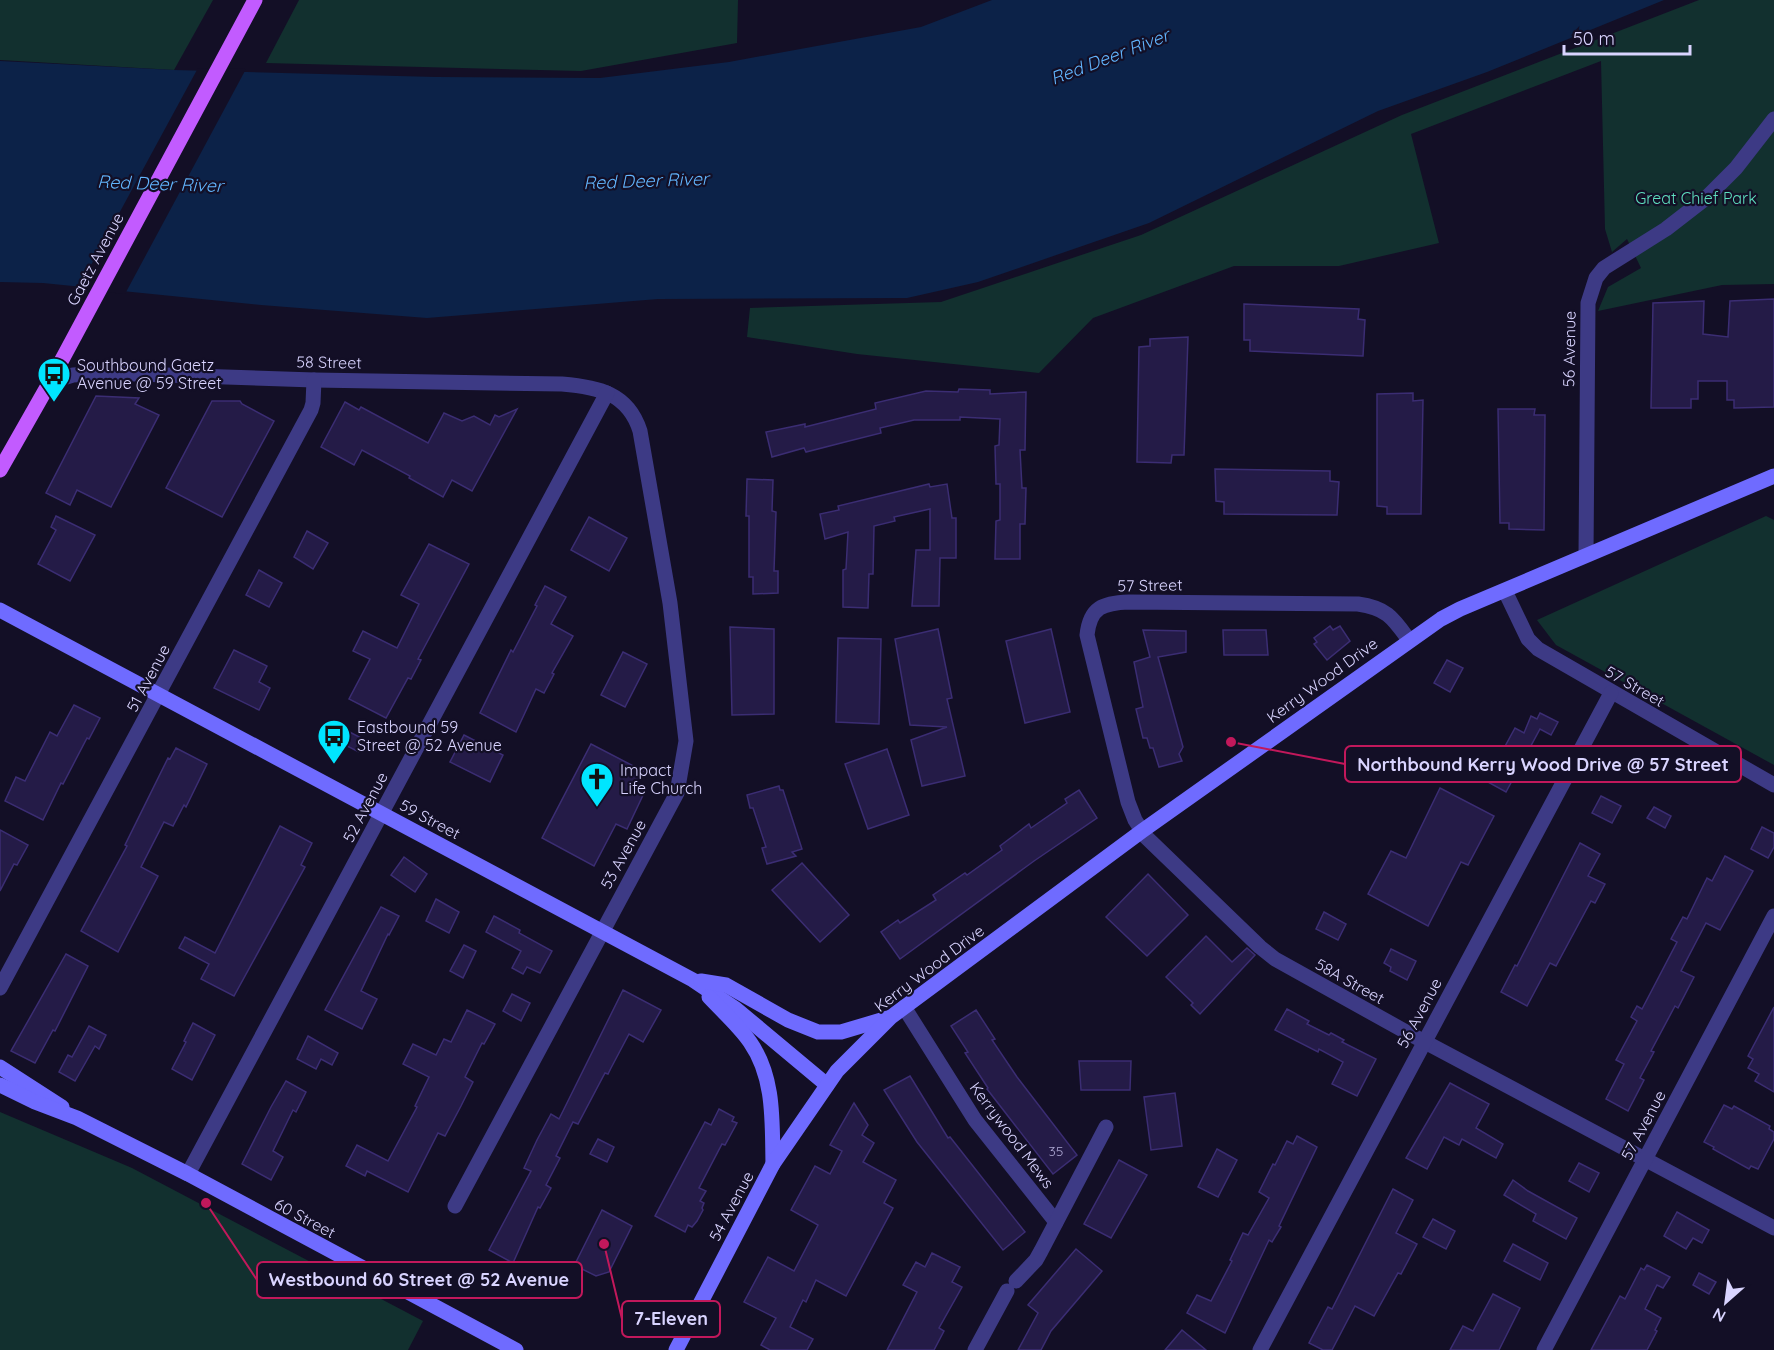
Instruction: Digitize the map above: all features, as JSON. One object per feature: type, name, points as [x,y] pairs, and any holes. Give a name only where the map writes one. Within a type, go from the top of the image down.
[{"type":"main road","name":"Gaetz Avenue","points":[[0,470],[50,382],[255,0]]},
{"type":"street","name":"56 Avenue","points":[[1586,555],[1588,303],[1593,286],[1604,268],[1666,229],[1706,198],[1736,168],[1774,120]]},
{"type":"street","name":"58 Street","points":[[50,382],[65,376],[106,373],[314,380],[562,384],[595,388],[607,393]]},
{"type":"street","name":"51 Avenue","points":[[0,988],[311,410],[314,380]]},
{"type":"street","name":"52 Avenue","points":[[188,1174],[607,393]]},
{"type":"street","name":"53 Avenue","points":[[455,1206],[677,794],[686,741],[670,603],[640,431],[634,414],[619,399],[607,393]]},
{"type":"street","name":"Kerry Wood Drive","points":[[827,1084],[891,1017],[904,1007],[1142,831],[1409,640],[1450,614],[1774,476]]},
{"type":"street","name":"57 Street","points":[[1505,591],[1532,644],[1544,653],[1774,785]]},
{"type":"street","name":"57 Street","points":[[1094,611],[1107,604],[1129,602],[1358,604],[1385,611],[1394,618],[1409,640]]},
{"type":"street","name":"59 Street","points":[[0,610],[693,980],[736,1009],[827,1084]]},
{"type":"street","name":"58A Street","points":[[1094,611],[1088,627],[1089,645],[1128,802],[1142,831],[1163,854],[1275,960],[1774,1228]]},
{"type":"street","name":"56 Avenue","points":[[1260,1350],[1611,693]]},
{"type":"street","name":"57 Avenue","points":[[1544,1350],[1774,916]]},
{"type":"street","points":[[693,980],[726,985],[788,1020],[819,1032],[841,1032],[891,1017]]},
{"type":"street","points":[[693,980],[748,1040],[765,1072],[769,1086],[773,1164]]},
{"type":"street","name":"Kerrywood Mews","points":[[904,1007],[975,1120],[1056,1222]]},
{"type":"street","name":"60 Street","points":[[0,1067],[77,1118]]},
{"type":"street","name":"54 Avenue","points":[[676,1350],[773,1164],[827,1084]]},
{"type":"street","name":"60 Street","points":[[0,1085],[35,1102],[77,1118],[188,1174],[516,1350]]},
{"type":"street","name":"Kerrywood Mews","points":[[975,1350],[1011,1286],[1036,1260],[1106,1127]]},
{"type":"green space","points":[[0,0],[213,0],[174,70],[0,60]]},
{"type":"green space","points":[[299,0],[738,0],[737,43],[581,71],[266,63]]},
{"type":"green space","name":"Great Chief Park","points":[[1699,0],[1774,0],[1774,284],[1722,285],[1598,311],[1608,287],[1641,268],[1627,239],[1612,252],[1605,229],[1601,61],[1411,134],[1439,243],[1339,266],[1234,266],[1093,318],[1039,373],[857,354],[747,337],[750,308],[941,302],[1141,235],[1402,115]]},
{"type":"green space","points":[[1766,516],[1774,520],[1774,765],[1556,645],[1537,620]]},
{"type":"green space","points":[[0,1112],[132,1168],[423,1321],[408,1350],[0,1350]]},
{"type":"water","name":"Red Deer River","points":[[992,0],[1664,0],[1487,72],[1378,111],[1149,223],[978,282],[907,298],[658,299],[427,318],[261,305],[43,283],[0,282],[0,61],[174,70],[436,77],[600,78],[729,62],[921,27]]},
{"type":"pier","points":[[198,68],[246,69],[125,294],[78,289]]},
{"type":"building","points":[[1774,299],[1774,407],[1734,408],[1734,400],[1727,400],[1727,381],[1698,381],[1698,399],[1691,399],[1691,408],[1651,408],[1653,303],[1704,301],[1703,334],[1728,337],[1730,301]]},
{"type":"building","points":[[1244,304],[1359,309],[1358,319],[1365,320],[1363,356],[1250,351],[1250,340],[1244,340]]},
{"type":"building","points":[[1188,337],[1184,455],[1172,455],[1171,463],[1137,462],[1139,347],[1150,346],[1150,339]]},
{"type":"building","points":[[959,389],[990,390],[990,394],[1026,392],[1025,450],[1020,450],[1022,488],[1026,488],[1025,524],[1020,524],[1020,559],[995,559],[996,521],[1000,520],[1000,484],[996,484],[995,446],[999,445],[1000,419],[960,417],[960,420],[914,420],[880,428],[881,433],[806,452],[804,448],[772,457],[766,432],[805,424],[805,427],[876,409],[875,403],[926,391],[958,392]]},
{"type":"building","points":[[1413,393],[1413,401],[1423,400],[1421,514],[1387,514],[1387,507],[1377,506],[1377,394]]},
{"type":"building","points":[[96,396],[139,398],[135,404],[159,415],[111,507],[77,490],[70,505],[46,493]]},
{"type":"building","points":[[212,401],[240,401],[274,421],[222,517],[166,488]]},
{"type":"building","points":[[345,402],[359,410],[361,407],[428,443],[444,413],[462,421],[474,416],[490,425],[495,415],[499,417],[517,409],[472,491],[452,480],[443,497],[362,450],[354,465],[321,447]]},
{"type":"building","points":[[1498,409],[1535,409],[1534,415],[1545,415],[1544,530],[1509,529],[1509,523],[1500,523]]},
{"type":"building","points":[[1215,469],[1330,471],[1330,481],[1339,482],[1337,515],[1224,514],[1224,502],[1216,501]]},
{"type":"building","points":[[747,479],[773,480],[772,511],[776,512],[774,571],[778,571],[778,593],[753,594],[753,577],[749,577]]},
{"type":"building","points":[[929,484],[930,487],[947,484],[952,518],[956,518],[956,558],[940,558],[939,606],[912,606],[916,550],[930,550],[930,509],[894,517],[895,521],[874,526],[873,574],[869,574],[868,608],[843,607],[843,570],[846,569],[848,532],[825,539],[820,514],[839,510],[838,506]]},
{"type":"building","points":[[56,516],[95,535],[70,581],[38,564],[56,530],[51,527]]},
{"type":"building","points":[[589,517],[627,538],[609,571],[571,550]]},
{"type":"building","points":[[307,531],[328,543],[313,569],[294,557]]},
{"type":"building","points":[[429,544],[469,564],[418,659],[421,660],[411,679],[408,678],[386,718],[349,699],[370,659],[353,651],[363,631],[397,648],[419,604],[401,595]]},
{"type":"building","points":[[259,570],[282,583],[269,607],[246,595]]},
{"type":"building","points":[[545,586],[566,597],[551,624],[573,636],[552,673],[554,674],[544,693],[536,689],[516,732],[480,713],[511,650],[513,652],[537,606],[535,605]]},
{"type":"building","points":[[1330,626],[1333,630],[1340,626],[1350,641],[1327,660],[1314,644],[1317,642],[1314,638]]},
{"type":"building","points":[[730,627],[774,629],[774,714],[732,715]]},
{"type":"building","points":[[938,629],[952,698],[947,699],[965,776],[922,786],[911,740],[947,727],[910,725],[895,639]]},
{"type":"building","points":[[1051,629],[1070,712],[1025,723],[1006,641]]},
{"type":"building","points":[[1143,630],[1186,631],[1186,652],[1158,657],[1183,747],[1179,754],[1182,761],[1159,767],[1153,748],[1150,748],[1147,738],[1143,738],[1136,709],[1143,707],[1134,662],[1150,657]]},
{"type":"building","points":[[1223,630],[1266,630],[1268,655],[1224,655]]},
{"type":"building","points":[[838,638],[881,639],[879,724],[836,722]]},
{"type":"building","points":[[234,650],[267,666],[259,682],[270,688],[259,710],[214,688]]},
{"type":"building","points":[[623,652],[647,664],[625,707],[601,695]]},
{"type":"building","points":[[1447,660],[1463,668],[1450,692],[1434,683]]},
{"type":"building","points":[[74,705],[100,718],[63,784],[61,783],[43,820],[5,801],[16,777],[25,781],[50,732],[57,736]]},
{"type":"building","points":[[1540,713],[1558,722],[1551,735],[1540,729],[1506,792],[1486,781],[1515,728],[1524,733],[1531,716],[1537,719]]},
{"type":"building","points":[[342,728],[365,740],[359,752],[335,740]]},
{"type":"building","points":[[464,735],[503,755],[490,782],[450,762]]},
{"type":"building","name":"Impact Life Church","points":[[591,744],[643,771],[635,788],[644,793],[627,829],[616,824],[594,866],[542,838]]},
{"type":"building","points":[[176,748],[207,764],[186,807],[184,805],[173,826],[164,822],[141,867],[158,876],[118,952],[81,931],[127,846],[125,845],[168,758],[170,759]]},
{"type":"building","points":[[887,749],[909,815],[868,829],[845,764]]},
{"type":"building","points":[[779,786],[780,790],[783,790],[802,849],[792,852],[796,856],[767,864],[762,848],[766,847],[747,795]]},
{"type":"building","points":[[1440,788],[1494,816],[1468,865],[1461,862],[1428,926],[1368,894],[1391,851],[1406,858]]},
{"type":"building","points":[[1079,790],[1097,818],[900,959],[881,932],[898,920],[900,923],[936,900],[933,895],[965,873],[967,875],[1002,850],[1000,846],[1029,824],[1031,828],[1067,803],[1065,799]]},
{"type":"building","points":[[1601,796],[1621,806],[1612,823],[1592,813]]},
{"type":"building","points":[[1654,807],[1671,816],[1665,828],[1647,818]]},
{"type":"building","points":[[280,826],[312,843],[301,865],[305,867],[234,996],[201,979],[209,964],[179,948],[185,937],[215,953]]},
{"type":"building","points":[[1762,827],[1774,833],[1774,847],[1768,858],[1751,849]]},
{"type":"building","points":[[0,830],[28,845],[17,865],[14,864],[0,891]]},
{"type":"building","points":[[1580,843],[1600,854],[1588,876],[1605,884],[1595,903],[1591,901],[1556,966],[1550,963],[1527,1006],[1501,992],[1515,965],[1517,966]]},
{"type":"building","points":[[1725,856],[1753,871],[1720,930],[1706,923],[1681,971],[1694,977],[1678,1008],[1675,1006],[1651,1051],[1654,1052],[1640,1078],[1644,1080],[1628,1111],[1606,1099],[1624,1064],[1616,1060],[1637,1021],[1631,1017],[1637,1006],[1642,1009],[1677,942],[1671,939],[1683,917],[1687,919],[1707,878],[1712,881]]},
{"type":"building","points":[[404,857],[427,874],[415,892],[391,875]]},
{"type":"building","points":[[802,863],[849,915],[820,942],[772,890]]},
{"type":"building","points":[[1148,874],[1188,915],[1147,956],[1106,917]]},
{"type":"building","points":[[436,899],[459,912],[449,933],[426,921]]},
{"type":"building","points":[[381,907],[399,916],[361,991],[377,999],[362,1029],[325,1010]]},
{"type":"building","points":[[1324,912],[1346,924],[1338,940],[1316,929]]},
{"type":"building","points":[[494,916],[552,951],[540,973],[527,967],[523,974],[512,968],[521,951],[486,932]]},
{"type":"building","points":[[1206,936],[1232,962],[1247,948],[1255,955],[1200,1014],[1191,1005],[1193,1003],[1166,977]]},
{"type":"building","points":[[464,945],[476,951],[463,978],[450,971]]},
{"type":"building","points":[[1391,949],[1416,961],[1407,980],[1390,971],[1391,967],[1384,963]]},
{"type":"building","points":[[66,954],[88,966],[55,1031],[53,1030],[35,1063],[11,1051]]},
{"type":"building","points":[[623,990],[661,1010],[643,1042],[629,1034],[578,1124],[573,1122],[556,1156],[560,1158],[546,1185],[551,1188],[540,1208],[538,1207],[513,1263],[489,1250],[531,1171],[524,1168],[537,1140],[551,1114],[559,1119]]},
{"type":"building","points":[[512,994],[530,1003],[521,1021],[503,1011]]},
{"type":"building","points":[[1774,1007],[1774,1092],[1755,1081],[1759,1074],[1748,1068],[1753,1059],[1748,1056]]},
{"type":"building","points":[[1287,1009],[1309,1021],[1307,1024],[1329,1035],[1331,1033],[1344,1040],[1342,1042],[1376,1059],[1357,1096],[1332,1084],[1343,1062],[1275,1030]]},
{"type":"building","points":[[467,1010],[495,1024],[484,1044],[482,1043],[465,1077],[473,1082],[461,1106],[445,1136],[438,1133],[408,1192],[367,1171],[365,1176],[346,1166],[357,1145],[388,1161],[417,1107],[415,1106],[429,1077],[403,1064],[413,1044],[436,1055],[444,1039],[451,1042]]},
{"type":"building","points":[[976,1010],[995,1039],[992,1040],[1017,1077],[1077,1155],[1053,1174],[987,1089],[965,1053],[968,1052],[951,1026]]},
{"type":"building","points":[[193,1023],[215,1035],[192,1080],[172,1069]]},
{"type":"building","points":[[89,1026],[106,1035],[99,1049],[95,1046],[75,1081],[59,1072],[68,1055],[72,1057]]},
{"type":"building","points":[[308,1036],[338,1053],[332,1065],[321,1059],[316,1069],[297,1059]]},
{"type":"building","points":[[1079,1061],[1131,1061],[1130,1090],[1081,1090]]},
{"type":"building","points":[[910,1076],[948,1138],[950,1137],[1025,1232],[1003,1250],[917,1142],[884,1090]]},
{"type":"building","points":[[286,1081],[306,1092],[296,1112],[293,1110],[273,1151],[283,1157],[271,1180],[242,1164]]},
{"type":"building","points":[[1450,1083],[1489,1104],[1476,1128],[1503,1144],[1496,1158],[1462,1139],[1459,1145],[1444,1137],[1427,1169],[1406,1158]]},
{"type":"building","points":[[1175,1093],[1182,1146],[1151,1150],[1144,1097]]},
{"type":"building","points":[[854,1103],[868,1125],[862,1135],[874,1143],[863,1162],[896,1180],[884,1203],[893,1208],[846,1296],[816,1280],[806,1302],[803,1300],[790,1327],[813,1339],[807,1350],[770,1350],[761,1345],[776,1318],[744,1302],[768,1257],[794,1271],[818,1225],[791,1210],[815,1166],[830,1174],[842,1151],[830,1145]]},
{"type":"building","points":[[1724,1105],[1732,1109],[1734,1106],[1770,1126],[1769,1129],[1774,1132],[1774,1139],[1758,1169],[1751,1166],[1749,1169],[1704,1142]]},
{"type":"building","points":[[719,1109],[734,1117],[732,1121],[737,1123],[725,1145],[722,1144],[699,1188],[706,1191],[700,1201],[704,1203],[703,1210],[697,1221],[692,1227],[688,1225],[685,1232],[655,1216],[705,1122],[711,1125]]},
{"type":"building","points":[[1297,1136],[1317,1147],[1279,1226],[1281,1227],[1272,1242],[1269,1240],[1225,1333],[1187,1313],[1197,1295],[1211,1301],[1232,1261],[1230,1260],[1243,1233],[1248,1235],[1269,1198],[1259,1192],[1273,1164],[1275,1165],[1287,1141],[1293,1144]]},
{"type":"building","points":[[598,1139],[614,1147],[607,1162],[590,1154]]},
{"type":"building","points":[[1217,1149],[1237,1160],[1218,1197],[1198,1187]]},
{"type":"building","points":[[1119,1160],[1147,1175],[1111,1238],[1084,1224]]},
{"type":"building","points":[[1579,1163],[1599,1173],[1589,1192],[1569,1181]]},
{"type":"building","points":[[1513,1180],[1528,1191],[1577,1218],[1566,1239],[1533,1221],[1536,1214],[1504,1195]]},
{"type":"building","points":[[1393,1189],[1413,1200],[1396,1233],[1417,1244],[1374,1316],[1355,1306],[1332,1350],[1323,1350],[1309,1343],[1328,1307],[1332,1309]]},
{"type":"building","points":[[602,1210],[632,1226],[609,1272],[596,1276],[578,1267],[579,1263],[576,1262]]},
{"type":"building","points":[[1677,1212],[1709,1230],[1702,1243],[1693,1238],[1686,1249],[1664,1236]]},
{"type":"building","points":[[1433,1219],[1455,1231],[1446,1249],[1423,1237]]},
{"type":"building","points":[[1513,1244],[1548,1263],[1540,1280],[1504,1261]]},
{"type":"building","points":[[1076,1249],[1102,1271],[1051,1331],[1041,1350],[1018,1350],[1038,1313],[1028,1305]]},
{"type":"building","points":[[932,1253],[960,1267],[952,1282],[962,1287],[939,1328],[944,1331],[934,1350],[887,1350],[917,1292],[903,1285],[916,1262],[925,1267]]},
{"type":"building","points":[[1647,1265],[1670,1277],[1663,1288],[1657,1285],[1645,1309],[1661,1318],[1647,1350],[1591,1350],[1620,1296],[1625,1299],[1641,1268],[1644,1270]]},
{"type":"building","points":[[1699,1273],[1716,1282],[1709,1294],[1693,1285]]},
{"type":"building","points":[[1493,1294],[1520,1308],[1499,1350],[1450,1350],[1463,1326],[1473,1331]]},
{"type":"building","points":[[1182,1330],[1206,1350],[1165,1350]]},
{"type":"place","name":"Southbound Gaetz Avenue @ 59 Street","points":[[54,403]]},
{"type":"place","name":"Northbound Kerry Wood Drive @ 57 Street","points":[[1231,742]]},
{"type":"place","name":"Eastbound 59 Street @ 52 Avenue","points":[[334,765]]},
{"type":"place","name":"Impact Life Church","points":[[597,808]]},
{"type":"place","name":"Westbound 60 Street @ 52 Avenue","points":[[206,1203]]},
{"type":"place","name":"7-Eleven","points":[[604,1244]]}]
